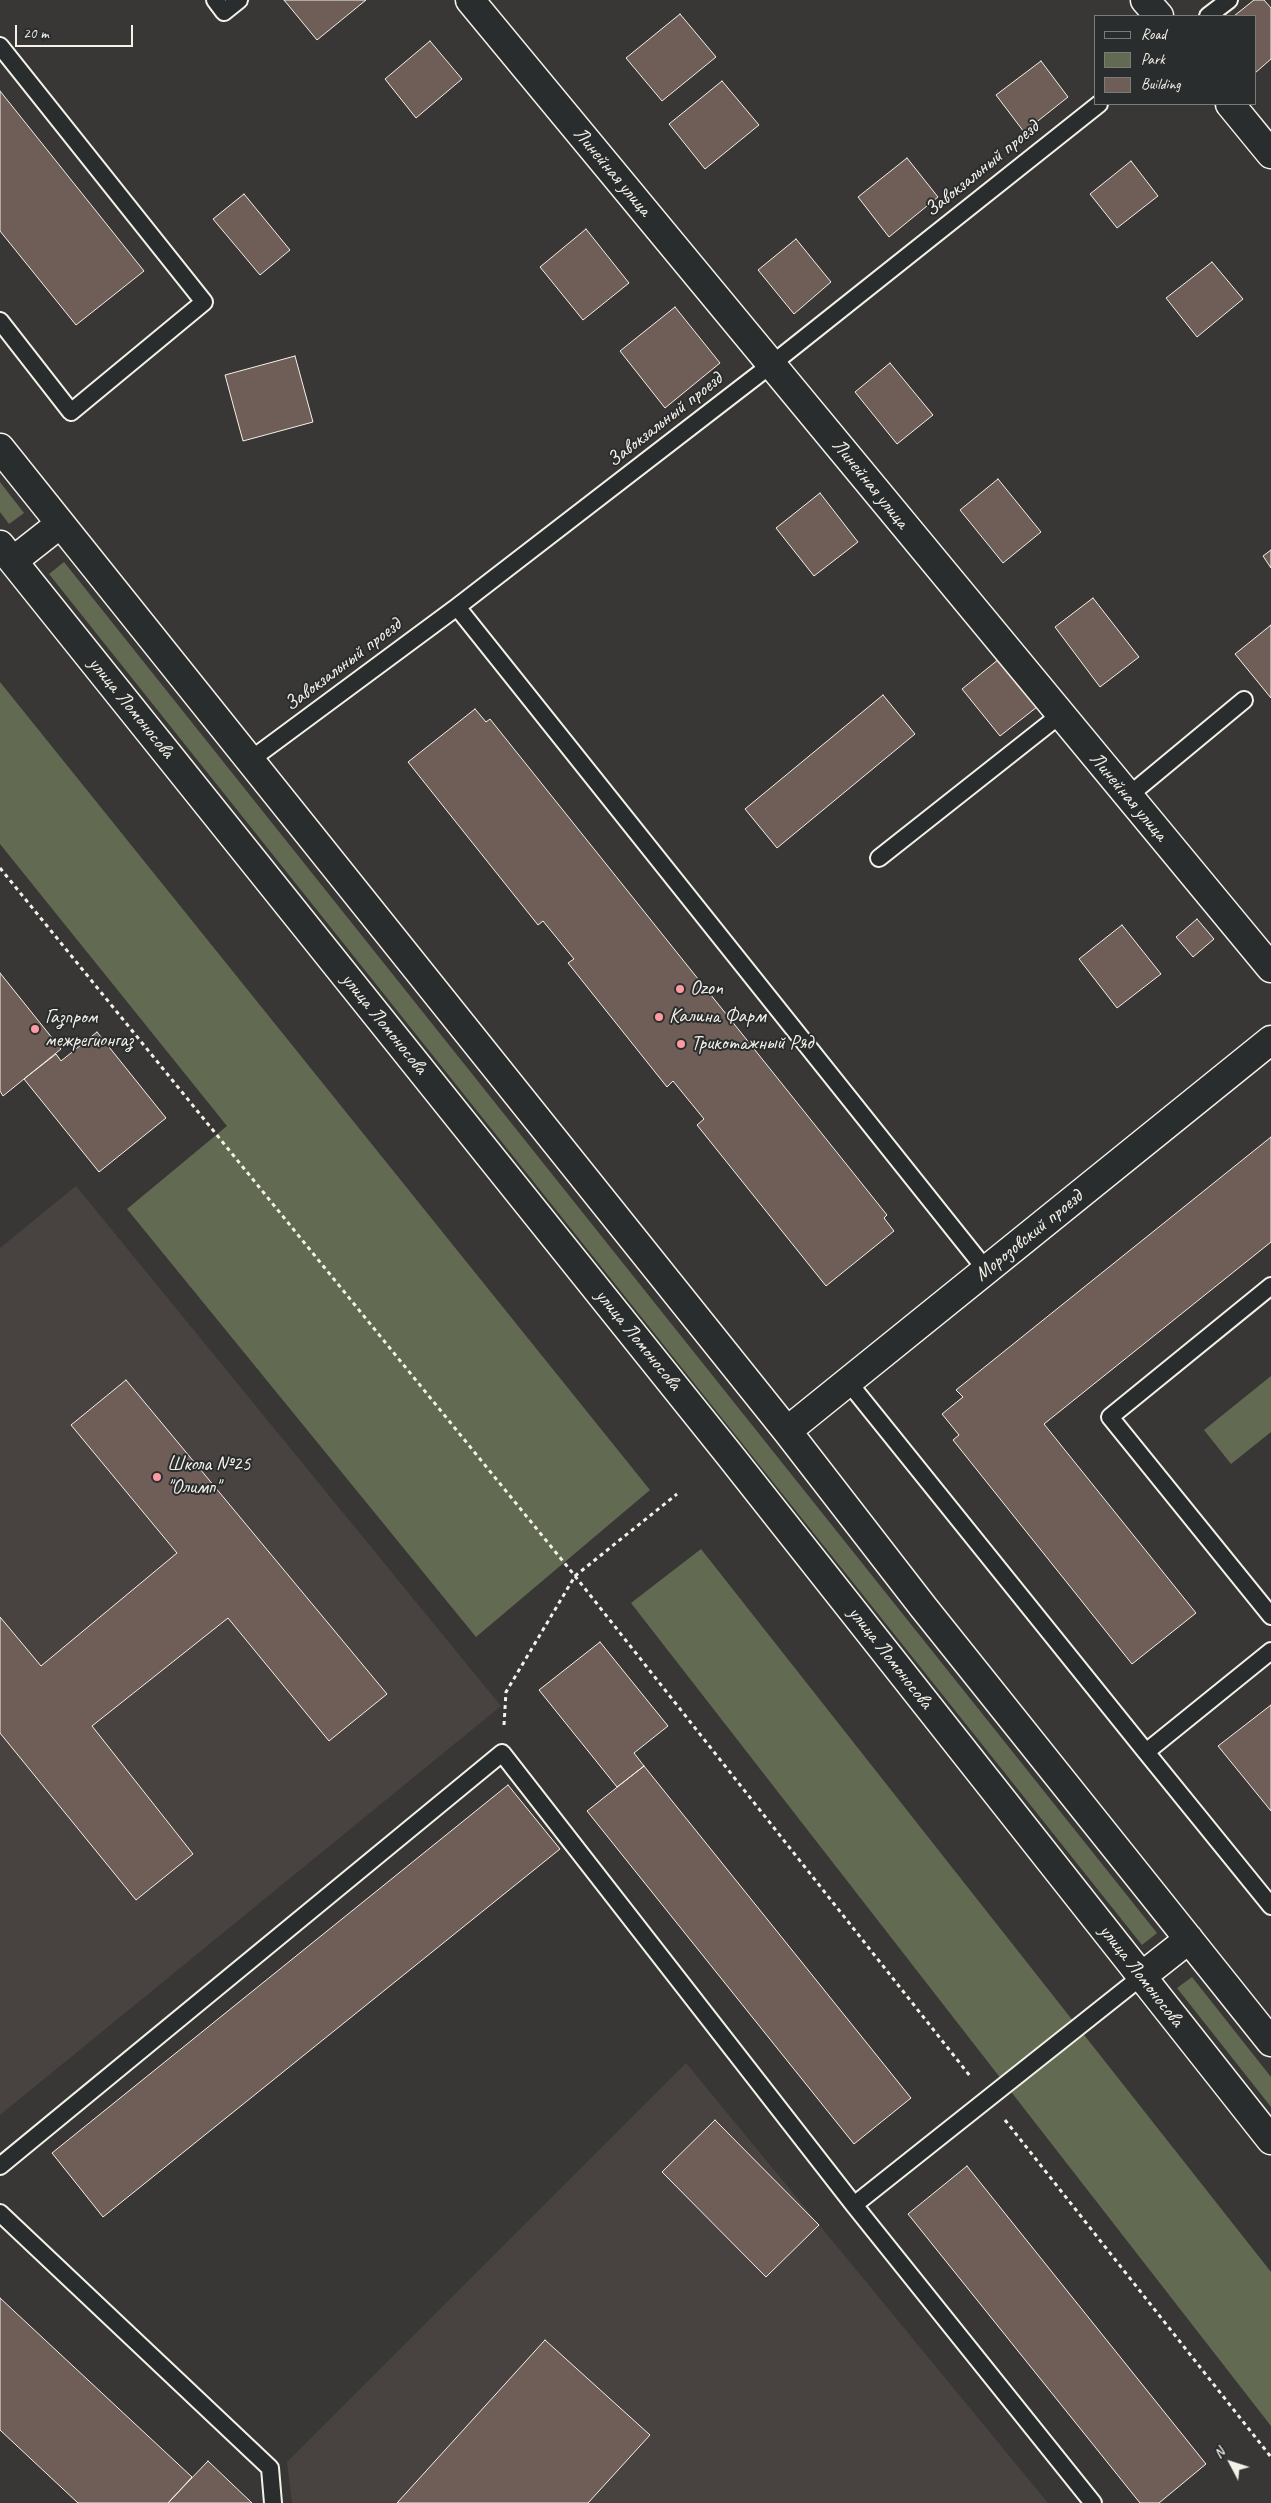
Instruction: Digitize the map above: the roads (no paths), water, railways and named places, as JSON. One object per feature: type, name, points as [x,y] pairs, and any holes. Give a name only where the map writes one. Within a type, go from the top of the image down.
[{"type":"main road","name":"Линейная улица","points":[[470,0],[1127,797],[1271,968]]},
{"type":"main road","points":[[1145,0],[1158,15]]},
{"type":"main road","points":[[1231,105],[1271,154]]},
{"type":"main road","points":[[0,448],[787,1431],[930,1616],[1271,2042]]},
{"type":"main road","points":[[7,553],[60,524]]},
{"type":"main road","name":"улица Ломоносова","points":[[7,553],[728,1453],[1271,2140]]},
{"type":"main road","name":"Морозовский проезд","points":[[787,1431],[849,1384],[1271,1040]]},
{"type":"main road","points":[[1141,1977],[1189,1939]]},
{"type":"lane","points":[[215,0],[224,12],[239,0]]},
{"type":"lane","points":[[1209,15],[1228,0]]},
{"type":"lane","points":[[0,46],[204,302],[71,412],[0,321]]},
{"type":"lane","name":"Завокзальный проезд","points":[[250,760],[457,607],[772,364],[1098,105]]},
{"type":"lane","points":[[457,607],[987,1271]]},
{"type":"lane","points":[[1127,797],[1244,700]]},
{"type":"lane","points":[[879,858],[1060,715]]},
{"type":"lane","points":[[1271,1286],[1110,1417],[1271,1616]]},
{"type":"lane","points":[[849,1384],[1271,1906]]},
{"type":"lane","points":[[1146,1752],[1271,1650]]},
{"type":"lane","points":[[0,2166],[502,1753],[854,2206],[1093,2503]]},
{"type":"lane","points":[[854,2206],[1141,1977]]},
{"type":"lane","points":[[0,2213],[270,2468],[273,2503]]},
{"type":"place","name":"Ozon","points":[[680,989]]},
{"type":"place","name":"Калина Фарм","points":[[659,1017]]},
{"type":"place","name":"Газпром межрегионгаз","points":[[35,1029]]},
{"type":"place","name":"Трикотажный Ряд","points":[[681,1044]]},
{"type":"place","name":"Школа №25 \"Олимп\"","points":[[157,1477]]}]
